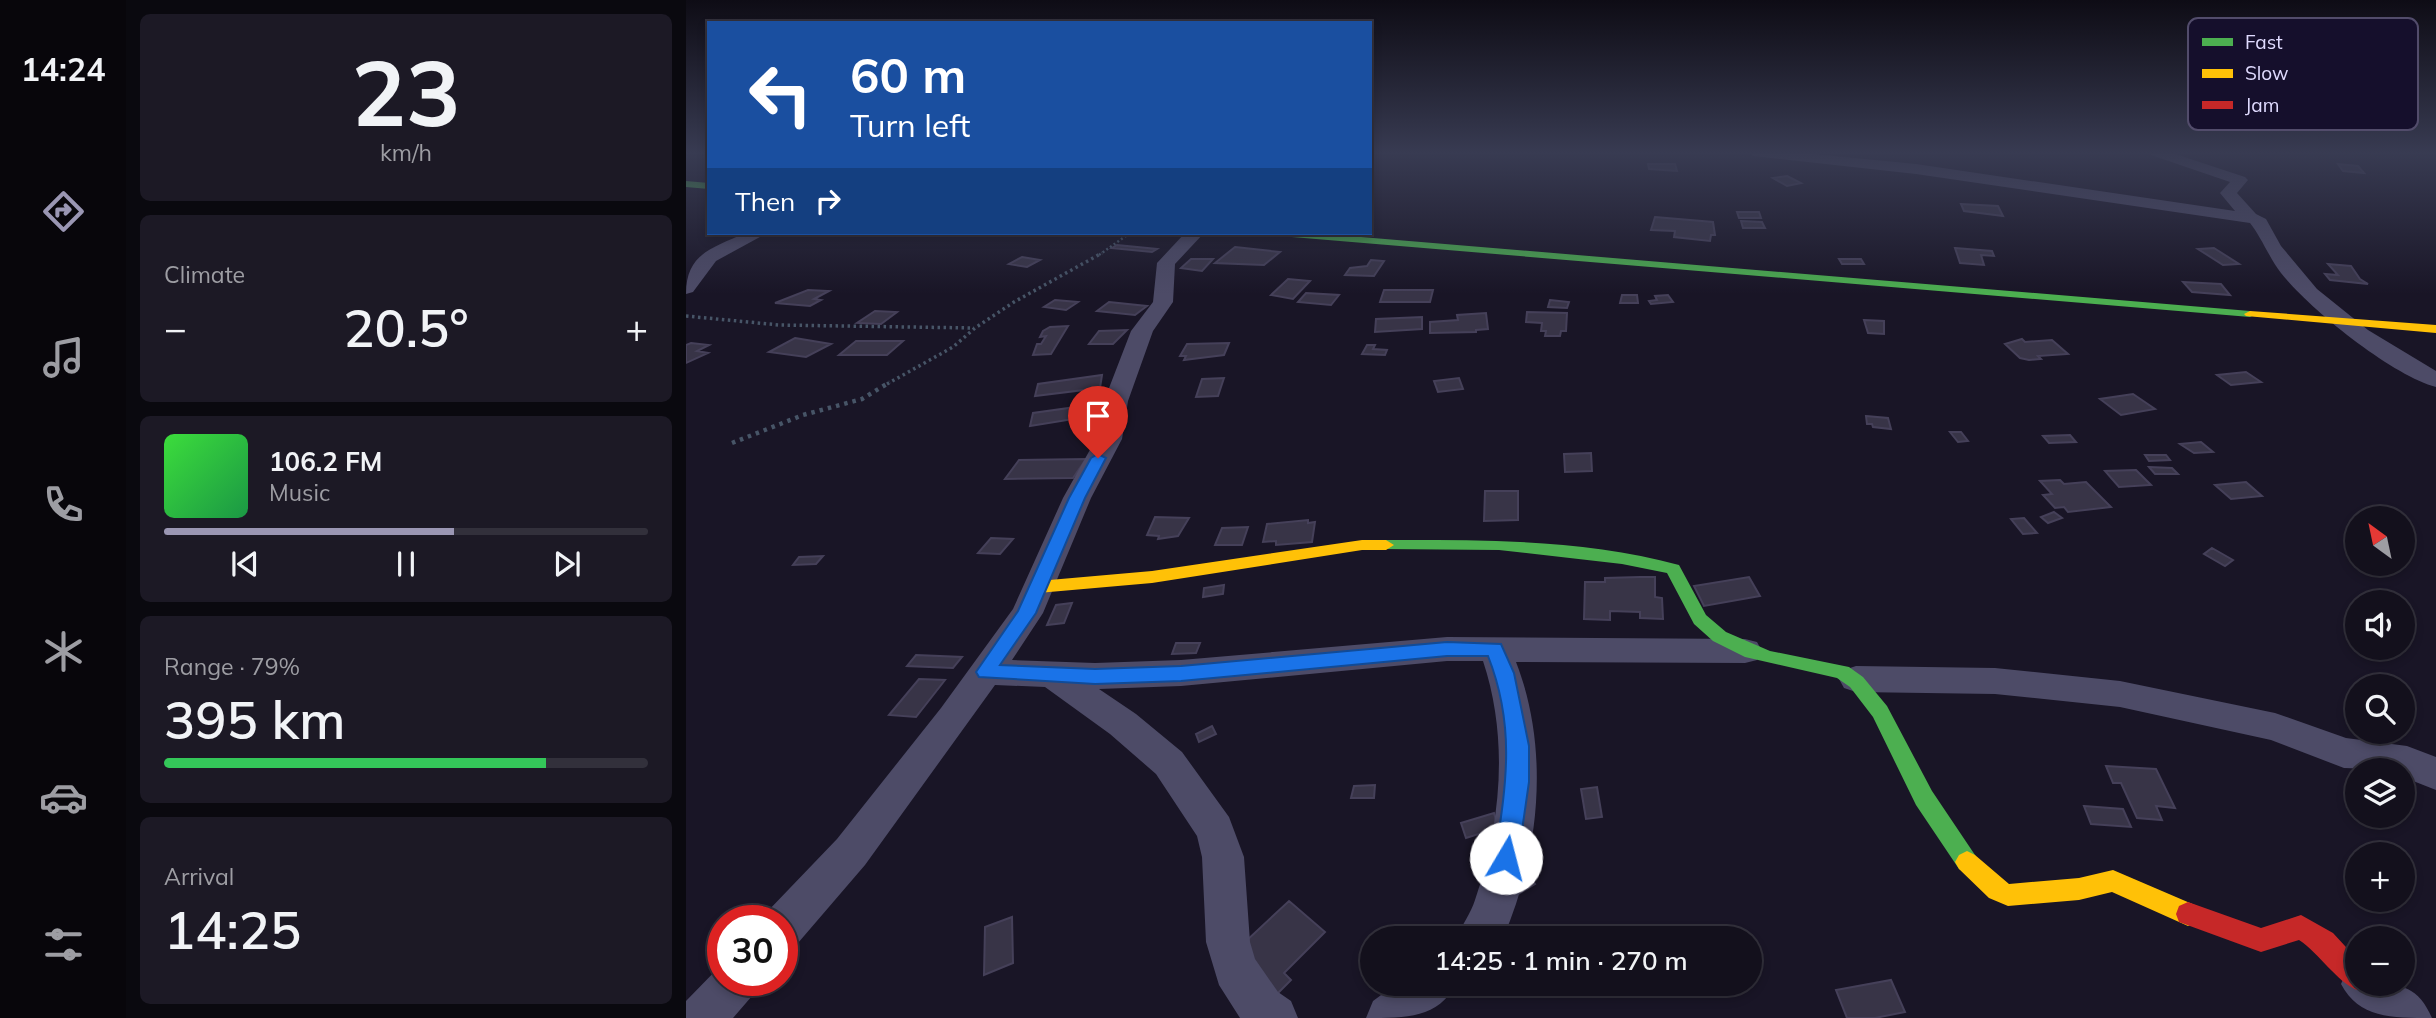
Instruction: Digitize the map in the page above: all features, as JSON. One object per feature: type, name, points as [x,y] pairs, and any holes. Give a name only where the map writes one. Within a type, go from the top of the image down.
[{"type":"street","points":[[2126,200],[2250,218],[2260,223],[2272,247],[2291,273],[2343,321],[2436,380]]},
{"type":"street","points":[[2234,200],[2250,218]]},
{"type":"street","points":[[686,288],[709,257],[754,235]]},
{"type":"street","points":[[798,910],[851,852],[954,718],[1027,613],[1077,498],[1109,439],[1116,401],[1142,331],[1163,302],[1166,263],[1193,235]]},
{"type":"street","points":[[1304,235],[2436,329]]},
{"type":"street","points":[[1038,587],[1152,577],[1362,545],[1499,545],[1622,558],[1673,569],[1684,583],[1694,609],[1704,625],[1749,652]]},
{"type":"street","points":[[986,672],[1095,676],[1245,670],[1447,649],[1749,652],[1842,671],[1856,679],[1875,703],[1923,797],[1968,863],[1997,890],[2008,895],[2079,889],[2113,881],[2128,886],[2168,908],[2261,940],[2301,927],[2324,942],[2345,964]]},
{"type":"street","points":[[1488,926],[1503,877],[1518,782],[1516,725],[1504,673],[1494,649]]},
{"type":"street","points":[[1052,675],[1124,724],[1169,763],[1215,830],[1223,857],[1228,942],[1235,969],[1261,1009],[1274,1018]]},
{"type":"street","points":[[1856,679],[1995,681],[2120,694],[2275,727],[2344,752],[2407,762],[2436,774]]},
{"type":"street","points":[[702,1018],[722,996]]},
{"type":"street","points":[[1390,1018],[1418,996]]},
{"type":"street","points":[[2380,996],[2408,1018]]},
{"type":"path","points":[[732,443],[803,415],[862,399],[953,347],[975,328],[1014,302],[1105,251],[1127,235]]},
{"type":"path","points":[[686,316],[779,325],[975,328]]},
{"type":"building","points":[[1961,204],[1998,206],[2003,216],[1964,211]]},
{"type":"building","points":[[1737,212],[1759,212],[1761,218],[1739,218]]},
{"type":"building","points":[[1655,217],[1713,222],[1715,235],[1711,235],[1710,241],[1674,237],[1675,231],[1651,230]]},
{"type":"building","points":[[1741,221],[1762,222],[1765,228],[1743,228]]},
{"type":"building","points":[[1117,245],[1157,249],[1152,252],[1112,248]]},
{"type":"building","points":[[1235,247],[1280,252],[1264,265],[1215,263]]},
{"type":"building","points":[[1955,248],[1992,251],[1994,256],[1981,255],[1984,265],[1960,263]]},
{"type":"building","points":[[2214,248],[2239,264],[2223,265],[2198,249]]},
{"type":"building","points":[[1022,257],[1040,260],[1027,267],[1009,264]]},
{"type":"building","points":[[1191,259],[1213,259],[1202,271],[1181,268]]},
{"type":"building","points":[[1839,259],[1861,259],[1864,264],[1842,264]]},
{"type":"building","points":[[1371,260],[1384,261],[1374,276],[1345,275],[1350,268],[1367,266]]},
{"type":"building","points":[[2328,264],[2351,266],[2360,279],[2368,284],[2330,280],[2325,274],[2338,275]]},
{"type":"building","points":[[1288,279],[1310,281],[1293,299],[1271,295]]},
{"type":"building","points":[[2183,282],[2221,284],[2230,295],[2192,292]]},
{"type":"building","points":[[808,290],[829,291],[814,299],[821,300],[810,306],[775,303]]},
{"type":"building","points":[[1384,290],[1433,290],[1430,302],[1380,302]]},
{"type":"building","points":[[1306,293],[1339,295],[1331,305],[1298,302]]},
{"type":"building","points":[[1622,295],[1637,295],[1638,303],[1620,303]]},
{"type":"building","points":[[1668,295],[1673,302],[1651,304],[1649,301],[1657,300],[1655,296]]},
{"type":"building","points":[[1055,300],[1078,302],[1066,310],[1044,307]]},
{"type":"building","points":[[1550,300],[1569,302],[1567,308],[1548,307]]},
{"type":"building","points":[[1109,302],[1147,306],[1135,315],[1097,311]]},
{"type":"building","points":[[875,311],[897,312],[881,324],[857,323]]},
{"type":"building","points":[[1527,312],[1567,313],[1566,331],[1561,331],[1560,336],[1545,336],[1546,331],[1541,331],[1542,323],[1526,322]]},
{"type":"building","points":[[1486,313],[1488,329],[1476,332],[1430,333],[1430,322],[1458,320],[1457,315]]},
{"type":"building","points":[[1422,317],[1422,329],[1375,332],[1376,319]]},
{"type":"building","points":[[1864,320],[1884,321],[1884,334],[1868,333]]},
{"type":"building","points":[[1068,326],[1051,354],[1033,355],[1037,344],[1041,344],[1046,336],[1040,337],[1043,331],[1050,327]]},
{"type":"building","points":[[1127,330],[1113,344],[1089,344],[1099,331]]},
{"type":"building","points":[[795,338],[831,344],[806,357],[769,352]]},
{"type":"building","points":[[2022,339],[2025,342],[2052,340],[2068,354],[2038,356],[2041,359],[2029,360],[2020,358],[2005,344]]},
{"type":"building","points":[[856,341],[903,341],[887,355],[839,355]]},
{"type":"building","points":[[1229,343],[1224,355],[1184,360],[1186,356],[1180,356],[1187,344]]},
{"type":"building","points":[[686,345],[709,345],[697,351],[708,353],[686,363]]},
{"type":"building","points":[[1367,345],[1375,345],[1373,349],[1387,350],[1385,355],[1362,354]]},
{"type":"building","points":[[2246,372],[2261,382],[2231,385],[2217,375]]},
{"type":"building","points":[[1102,375],[1100,388],[1035,396],[1038,384]]},
{"type":"building","points":[[1224,378],[1218,396],[1196,397],[1202,379]]},
{"type":"building","points":[[1459,378],[1463,389],[1438,392],[1434,381]]},
{"type":"building","points":[[2133,394],[2155,409],[2121,415],[2100,399]]},
{"type":"building","points":[[1076,407],[1074,419],[1030,426],[1033,413]]},
{"type":"building","points":[[1866,416],[1888,418],[1891,429],[1867,424]]},
{"type":"building","points":[[1950,432],[1961,432],[1968,441],[1958,442]]},
{"type":"building","points":[[2070,435],[2076,442],[2049,443],[2043,436]]},
{"type":"building","points":[[2201,442],[2213,452],[2194,453],[2180,444]]},
{"type":"building","points":[[1591,453],[1592,471],[1565,472],[1564,454]]},
{"type":"building","points":[[2145,455],[2166,455],[2170,460],[2149,461]]},
{"type":"building","points":[[1086,459],[1073,478],[1005,479],[1019,460]]},
{"type":"building","points":[[2149,467],[2172,468],[2178,474],[2155,474]]},
{"type":"building","points":[[2136,470],[2151,485],[2119,487],[2105,471]]},
{"type":"building","points":[[2060,480],[2064,484],[2086,482],[2111,507],[2068,512],[2064,507],[2055,508],[2043,495],[2052,494],[2040,481]]},
{"type":"building","points":[[2246,482],[2262,496],[2231,499],[2215,485]]},
{"type":"building","points":[[1485,491],[1518,491],[1518,520],[1484,521]]},
{"type":"building","points":[[2054,512],[2062,518],[2048,523],[2041,517]]},
{"type":"building","points":[[1155,517],[1189,518],[1178,536],[1158,539],[1159,536],[1147,535]]},
{"type":"building","points":[[2024,518],[2037,533],[2023,534],[2011,519]]},
{"type":"building","points":[[1308,520],[1308,523],[1315,522],[1312,542],[1276,545],[1276,541],[1263,542],[1267,524]]},
{"type":"building","points":[[1248,527],[1242,545],[1215,545],[1222,528]]},
{"type":"building","points":[[991,538],[1013,539],[1000,554],[978,553]]},
{"type":"building","points":[[2212,548],[2233,560],[2225,566],[2204,554]]},
{"type":"building","points":[[823,556],[816,564],[793,565],[799,557]]},
{"type":"building","points":[[1655,577],[1655,597],[1662,598],[1663,619],[1640,618],[1640,612],[1610,611],[1610,620],[1584,619],[1585,582],[1605,582],[1605,578]]},
{"type":"building","points":[[1749,577],[1760,596],[1704,606],[1694,586]]},
{"type":"building","points":[[1224,585],[1223,594],[1203,597],[1204,588]]},
{"type":"building","points":[[1072,603],[1064,623],[1047,625],[1056,605]]},
{"type":"building","points":[[1176,643],[1200,643],[1196,653],[1172,654]]},
{"type":"building","points":[[916,655],[962,657],[953,668],[907,666]]},
{"type":"building","points":[[919,679],[945,680],[916,717],[889,715]]},
{"type":"building","points":[[1212,726],[1216,734],[1199,742],[1196,734]]},
{"type":"building","points":[[2106,766],[2156,769],[2175,808],[2156,806],[2162,820],[2137,818],[2121,783],[2113,783]]},
{"type":"building","points":[[1375,785],[1374,798],[1351,798],[1354,786]]},
{"type":"building","points":[[1597,787],[1602,817],[1586,819],[1581,789]]},
{"type":"building","points":[[2084,806],[2123,809],[2131,827],[2091,824]]},
{"type":"building","points":[[1494,813],[1498,828],[1466,838],[1461,823]]},
{"type":"building","points":[[1530,877],[1535,884],[1515,896],[1510,888]]},
{"type":"building","points":[[1289,901],[1325,932],[1284,973],[1291,980],[1273,998],[1230,956]]},
{"type":"building","points":[[1012,917],[1013,963],[984,975],[985,927]]},
{"type":"building","points":[[1891,980],[1905,1012],[1875,1018],[1847,1018],[1836,990]]},
{"type":"traffic: fast","points":[[1304,235],[2250,314]]},
{"type":"traffic: fast","points":[[1386,545],[1499,545],[1622,558],[1673,569],[1700,620],[1719,636],[1752,652],[1842,672],[1857,682],[1880,711],[1915,783],[1967,862]]},
{"type":"traffic: slow","points":[[2250,314],[2436,329]]},
{"type":"traffic: slow","points":[[1038,587],[1152,577],[1362,545],[1386,545]]},
{"type":"traffic: slow","points":[[1967,862],[1997,890],[2008,895],[2079,889],[2113,881],[2188,914]]},
{"type":"traffic: jam","points":[[2188,914],[2261,940],[2301,927],[2324,942],[2345,964]]},
{"type":"route","points":[[1098,458],[1077,498],[1027,613],[986,672],[1095,676],[1181,673],[1245,670],[1447,649],[1494,649],[1504,673],[1519,746],[1518,782],[1506,858]]}]
